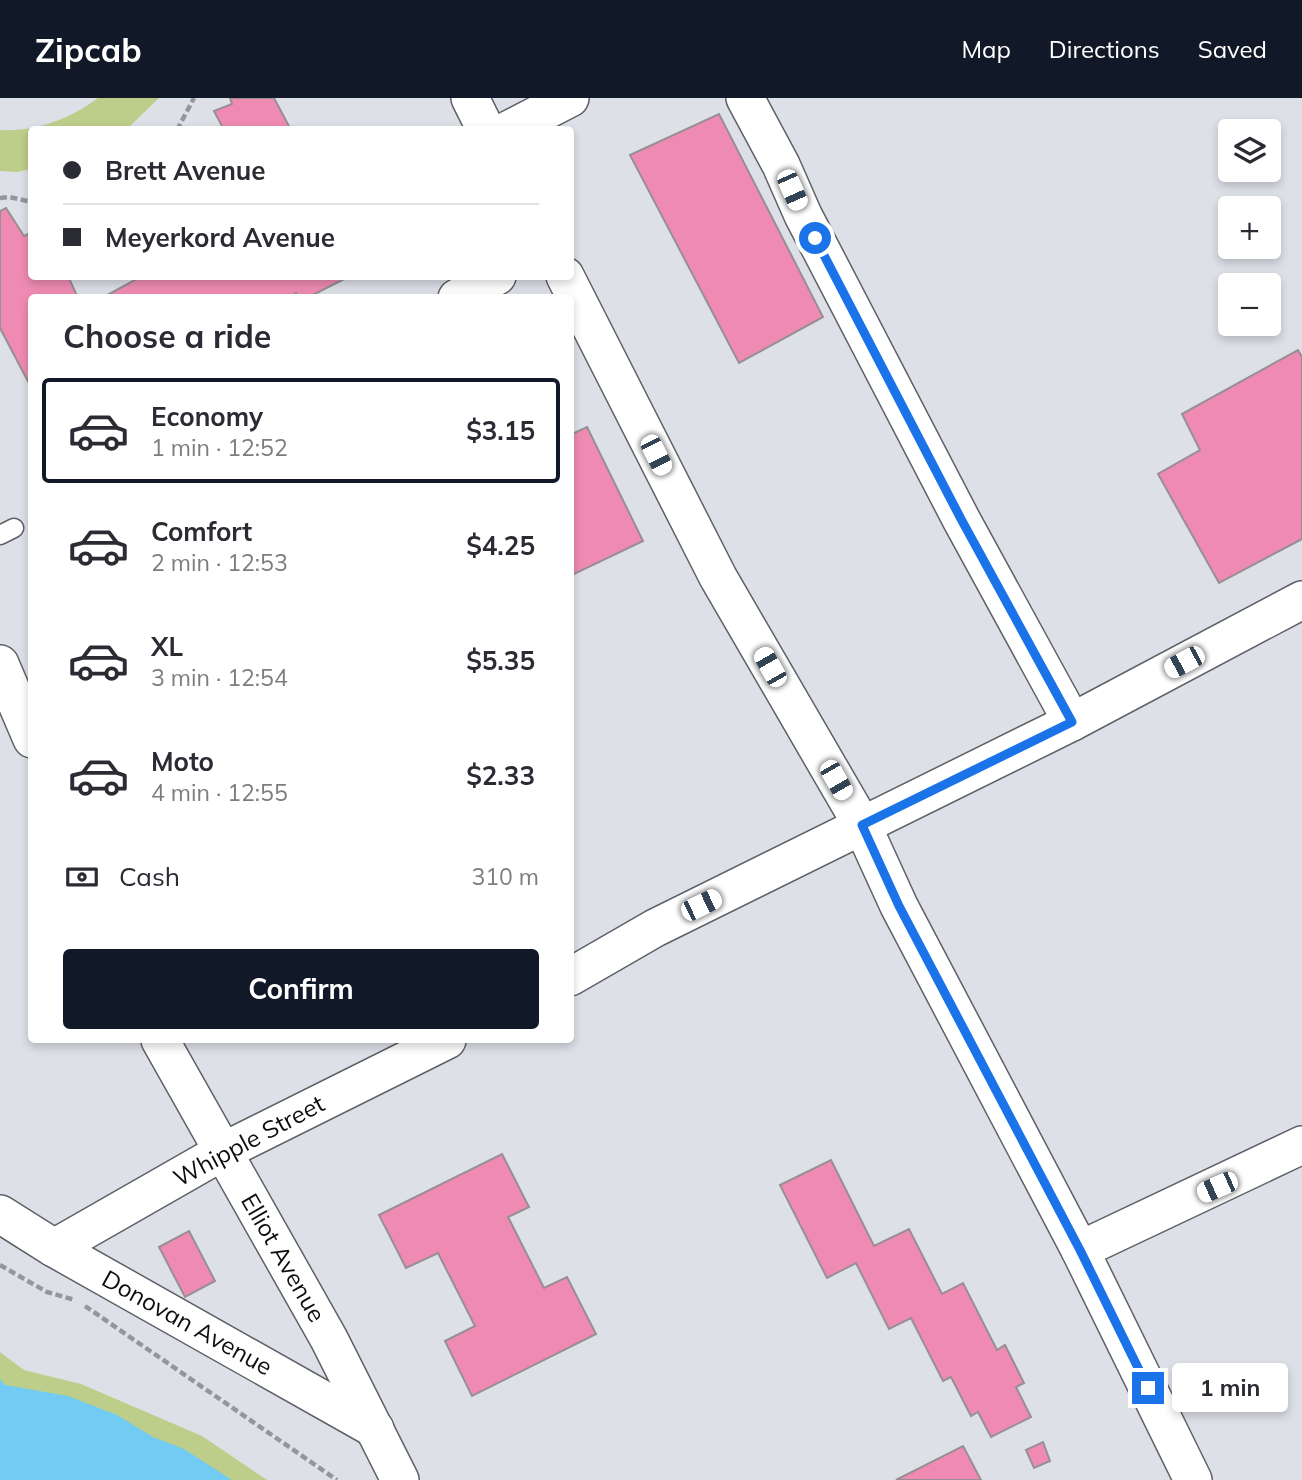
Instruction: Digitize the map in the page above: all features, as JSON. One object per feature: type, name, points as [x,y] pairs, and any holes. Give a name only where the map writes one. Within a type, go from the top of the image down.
[{"type":"street","points":[[470,98],[484,126]]},
{"type":"street","points":[[516,126],[570,98]]},
{"type":"street","points":[[746,98],[781,165],[803,215],[961,519],[1072,722]]},
{"type":"street","points":[[464,294],[490,280]]},
{"type":"street","points":[[567,280],[718,577],[862,825],[899,906],[1080,1250],[1193,1480]]},
{"type":"street","points":[[574,975],[655,928],[1072,722],[1302,600]]},
{"type":"street","points":[[0,664],[28,730]]},
{"type":"street","name":"Elliot Avenue","points":[[162,1043],[329,1339],[400,1480]]},
{"type":"street","name":"Whipple Street","points":[[54,1248],[222,1152],[441,1043]]},
{"type":"street","points":[[1080,1250],[1302,1145]]},
{"type":"street","name":"Donovan Avenue","points":[[0,1214],[54,1248],[374,1429]]},
{"type":"path","points":[[179,126],[194,98]]},
{"type":"path","points":[[0,198],[28,201]]},
{"type":"path","points":[[0,1265],[47,1292],[76,1300],[159,1360],[337,1480]]},
{"type":"green space","points":[[98,98],[159,98],[130,126],[39,126],[76,112]]},
{"type":"green space","points":[[26,129],[28,170],[0,171],[0,130]]},
{"type":"green space","points":[[0,1352],[24,1370],[81,1384],[202,1436],[267,1480],[0,1480]]},
{"type":"water","points":[[0,1379],[5,1385],[68,1396],[117,1415],[153,1437],[184,1449],[232,1480],[0,1480]]},
{"type":"building","points":[[230,98],[274,98],[289,126],[222,126],[214,111],[232,104]]},
{"type":"building","points":[[719,114],[823,317],[739,363],[630,155]]},
{"type":"building","points":[[6,208],[24,236],[28,234],[28,280],[70,280],[76,294],[28,294],[28,381],[0,328],[0,211]]},
{"type":"building","points":[[135,280],[342,280],[315,294],[109,294]]},
{"type":"building","points":[[1298,350],[1302,357],[1302,539],[1219,583],[1158,474],[1200,450],[1182,414]]},
{"type":"building","points":[[587,427],[643,541],[574,574],[574,433]]},
{"type":"building","points":[[502,1154],[529,1207],[508,1217],[544,1288],[567,1277],[596,1334],[472,1396],[445,1341],[475,1326],[438,1253],[406,1268],[379,1215]]},
{"type":"building","points":[[831,1160],[874,1246],[909,1229],[942,1294],[963,1283],[997,1350],[1005,1345],[1024,1383],[1016,1387],[1031,1417],[991,1437],[978,1412],[971,1416],[951,1377],[943,1381],[911,1318],[889,1329],[856,1263],[827,1278],[780,1185]]},
{"type":"building","points":[[189,1231],[215,1281],[185,1297],[159,1247]]},
{"type":"building","points":[[1043,1442],[1050,1461],[1034,1468],[1026,1450]]},
{"type":"building","points":[[963,1446],[981,1480],[896,1480]]},
{"type":"route","points":[[815,238],[961,519],[1072,722],[862,825],[899,906],[1080,1250],[1148,1388]]}]
